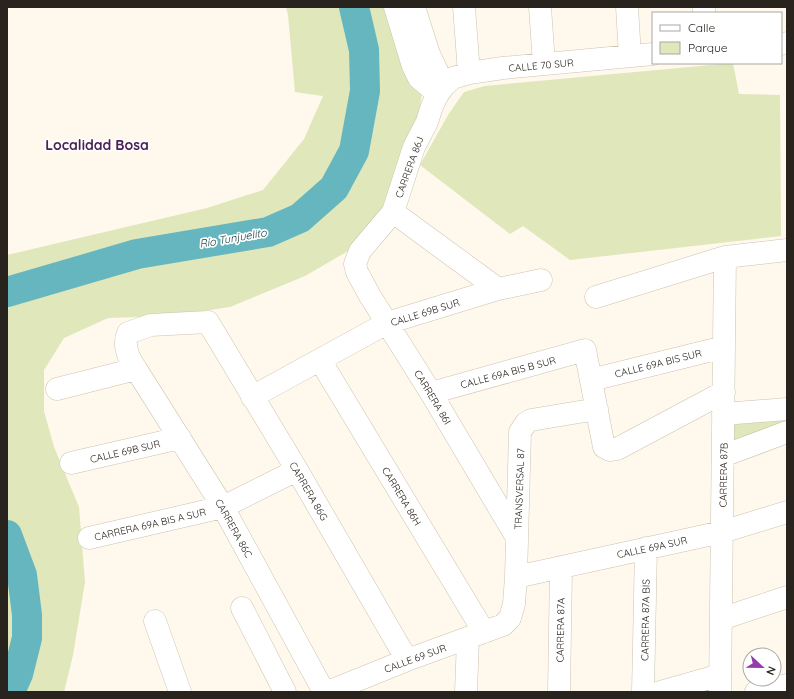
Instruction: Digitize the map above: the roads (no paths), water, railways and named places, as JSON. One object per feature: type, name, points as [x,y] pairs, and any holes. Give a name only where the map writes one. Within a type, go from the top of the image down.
[{"type":"street","points":[[395,7],[413,66],[419,78],[441,90]]},
{"type":"street","points":[[414,7],[441,90]]},
{"type":"street","points":[[464,7],[469,73]]},
{"type":"street","points":[[540,7],[544,64]]},
{"type":"street","points":[[626,7],[630,56]]},
{"type":"street","name":"CALLE 70 SUR","points":[[441,90],[453,78],[469,73],[544,64],[652,54]]},
{"type":"street","name":"CARRERA 86J","points":[[393,212],[414,148],[427,122],[432,106],[441,90]]},
{"type":"street","points":[[393,212],[498,289]]},
{"type":"street","name":"CARRERA 86I","points":[[393,212],[358,256],[355,264],[357,272],[370,296],[431,393],[517,538]]},
{"type":"street","points":[[596,296],[726,257],[787,250]]},
{"type":"street","name":"CARRERA 87B","points":[[720,683],[726,257]]},
{"type":"street","name":"CALLE 69B SUR","points":[[252,397],[387,323],[498,289],[542,280]]},
{"type":"street","name":"CARRERA 86C","points":[[208,322],[151,325],[128,334],[126,339],[127,351],[130,360],[223,507],[324,692]]},
{"type":"street","name":"CARRERA 86G","points":[[208,322],[297,470],[407,660]]},
{"type":"street","name":"CALLE 69A BIS SUR","points":[[591,380],[724,347]]},
{"type":"street","name":"CALLE 69A BIS B SUR","points":[[431,393],[585,350],[591,380]]},
{"type":"street","name":"CARRERA 86H","points":[[320,360],[485,632]]},
{"type":"street","points":[[57,389],[136,369]]},
{"type":"street","points":[[591,380],[604,447],[610,450],[616,449],[724,403],[787,410]]},
{"type":"street","name":"TRANSVERSAL 87","points":[[485,632],[510,618],[514,604],[520,432],[526,423],[531,420],[597,409]]},
{"type":"street","points":[[723,456],[787,432]]},
{"type":"street","name":"CALLE 69B SUR","points":[[71,463],[180,438]]},
{"type":"street","name":"CARRERA 69A BIS A SUR","points":[[89,538],[223,507],[297,470]]},
{"type":"street","name":"CALLE 69A SUR","points":[[516,577],[722,532],[787,512]]},
{"type":"street","name":"CARRERA 87A BIS","points":[[643,692],[646,548]]},
{"type":"street","name":"CARRERA 87A","points":[[559,692],[561,567]]},
{"type":"street","points":[[721,619],[787,597]]},
{"type":"street","points":[[242,608],[285,692]]},
{"type":"street","points":[[155,621],[180,692]]},
{"type":"street","points":[[466,692],[485,632]]},
{"type":"street","name":"CALLE 69 SUR","points":[[328,692],[407,660],[485,632]]},
{"type":"street","points":[[660,692],[720,683]]},
{"type":"street","points":[[756,692],[787,685]]},
{"type":"waterway","name":"Río Tunjuelito","points":[[7,292],[137,254],[268,232],[300,218],[334,188],[354,151],[365,91],[364,50],[354,7]]},
{"type":"waterway","name":"Río Tunjuelito","points":[[7,535],[22,575],[27,615],[27,638],[18,674],[10,692]]},
{"type":"district","name":"Localidad Bosa","points":[[97,145]]}]
